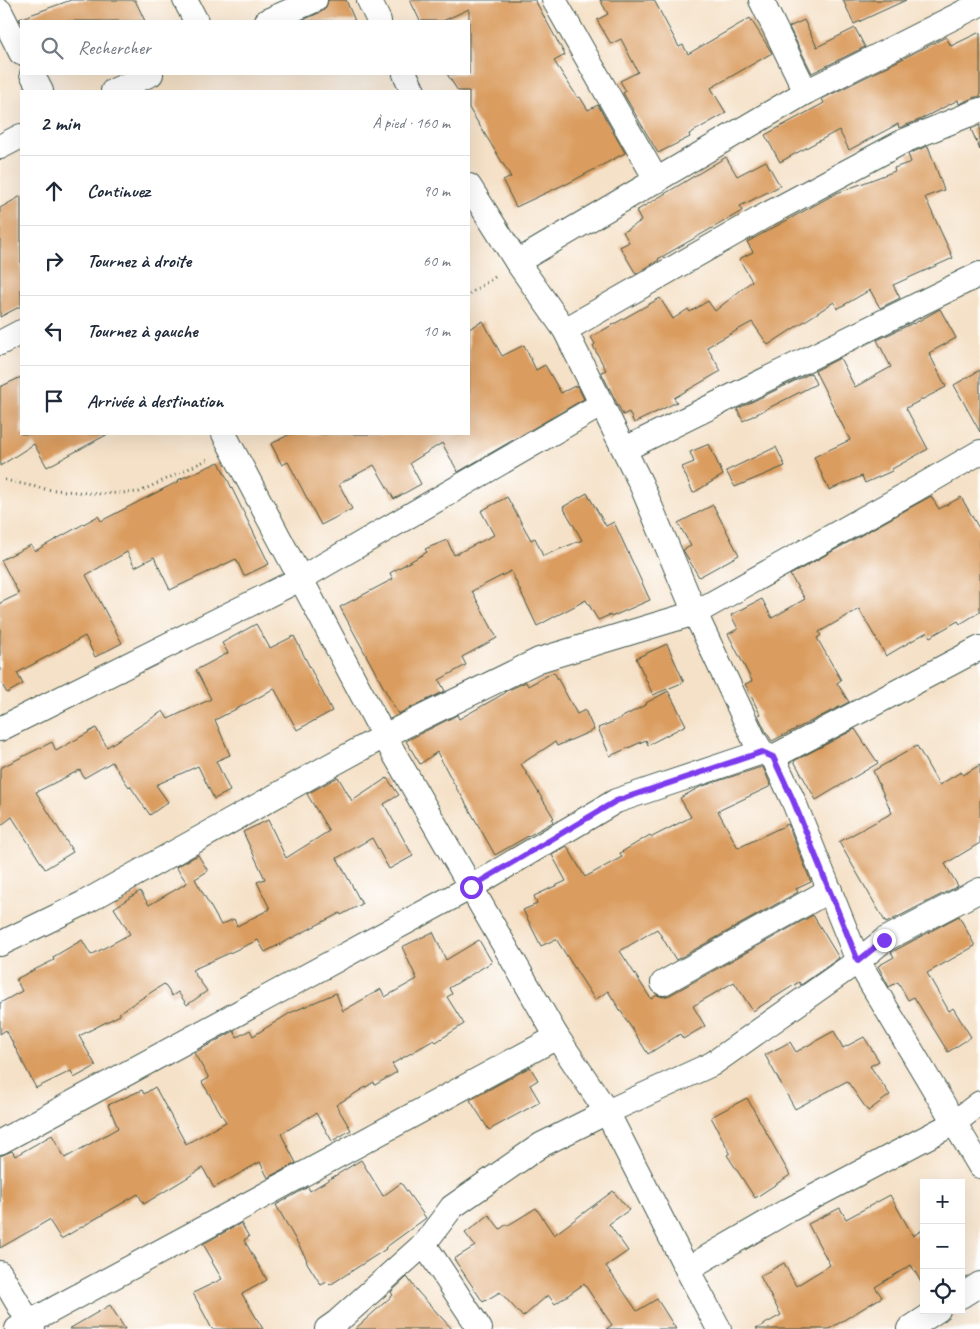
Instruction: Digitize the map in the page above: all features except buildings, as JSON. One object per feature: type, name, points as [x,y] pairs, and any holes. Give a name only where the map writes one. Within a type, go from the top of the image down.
[{"type":"street","points":[[185,0],[195,20]]},
{"type":"street","points":[[269,20],[315,0]]},
{"type":"street","points":[[369,0],[379,20]]},
{"type":"street","points":[[554,0],[656,181]]},
{"type":"street","points":[[761,0],[806,92]]},
{"type":"street","points":[[517,262],[806,92],[980,4]]},
{"type":"street","points":[[0,11],[20,51]]},
{"type":"street","points":[[33,75],[40,90]]},
{"type":"street","points":[[115,90],[149,75]]},
{"type":"street","points":[[405,75],[413,90]]},
{"type":"street","points":[[565,330],[768,214],[895,145],[980,110]]},
{"type":"street","points":[[0,147],[20,137]]},
{"type":"street","points":[[470,188],[517,262],[565,330],[625,449],[695,613],[754,739],[768,755],[793,800],[858,961],[980,1166]]},
{"type":"street","points":[[625,449],[980,274]]},
{"type":"street","points":[[0,343],[20,333]]},
{"type":"street","points":[[0,729],[300,579],[602,404]]},
{"type":"street","points":[[227,441],[384,736],[556,1037],[607,1112],[719,1329]]},
{"type":"street","points":[[0,944],[82,904],[384,736],[539,660],[695,613],[980,452]]},
{"type":"street","points":[[0,1142],[471,887],[616,801],[768,755],[980,648]]},
{"type":"street","points":[[663,983],[830,890]]},
{"type":"street","points":[[327,1329],[424,1244],[452,1207],[541,1145],[607,1112],[712,1064],[858,961],[884,940],[980,890]]},
{"type":"street","points":[[0,1273],[27,1327],[556,1037]]},
{"type":"street","points":[[687,1269],[787,1211],[954,1123],[980,1103]]},
{"type":"street","points":[[424,1244],[480,1329]]},
{"type":"street","points":[[965,1293],[980,1284]]},
{"type":"street","points":[[909,1329],[932,1314]]},
{"type":"path","points":[[470,293],[517,262]]},
{"type":"path","points":[[5,480],[45,489],[97,494],[139,492],[227,441]]},
{"type":"route","points":[[471,887],[616,801],[762,752],[773,757],[793,800],[858,961],[884,940]]}]
